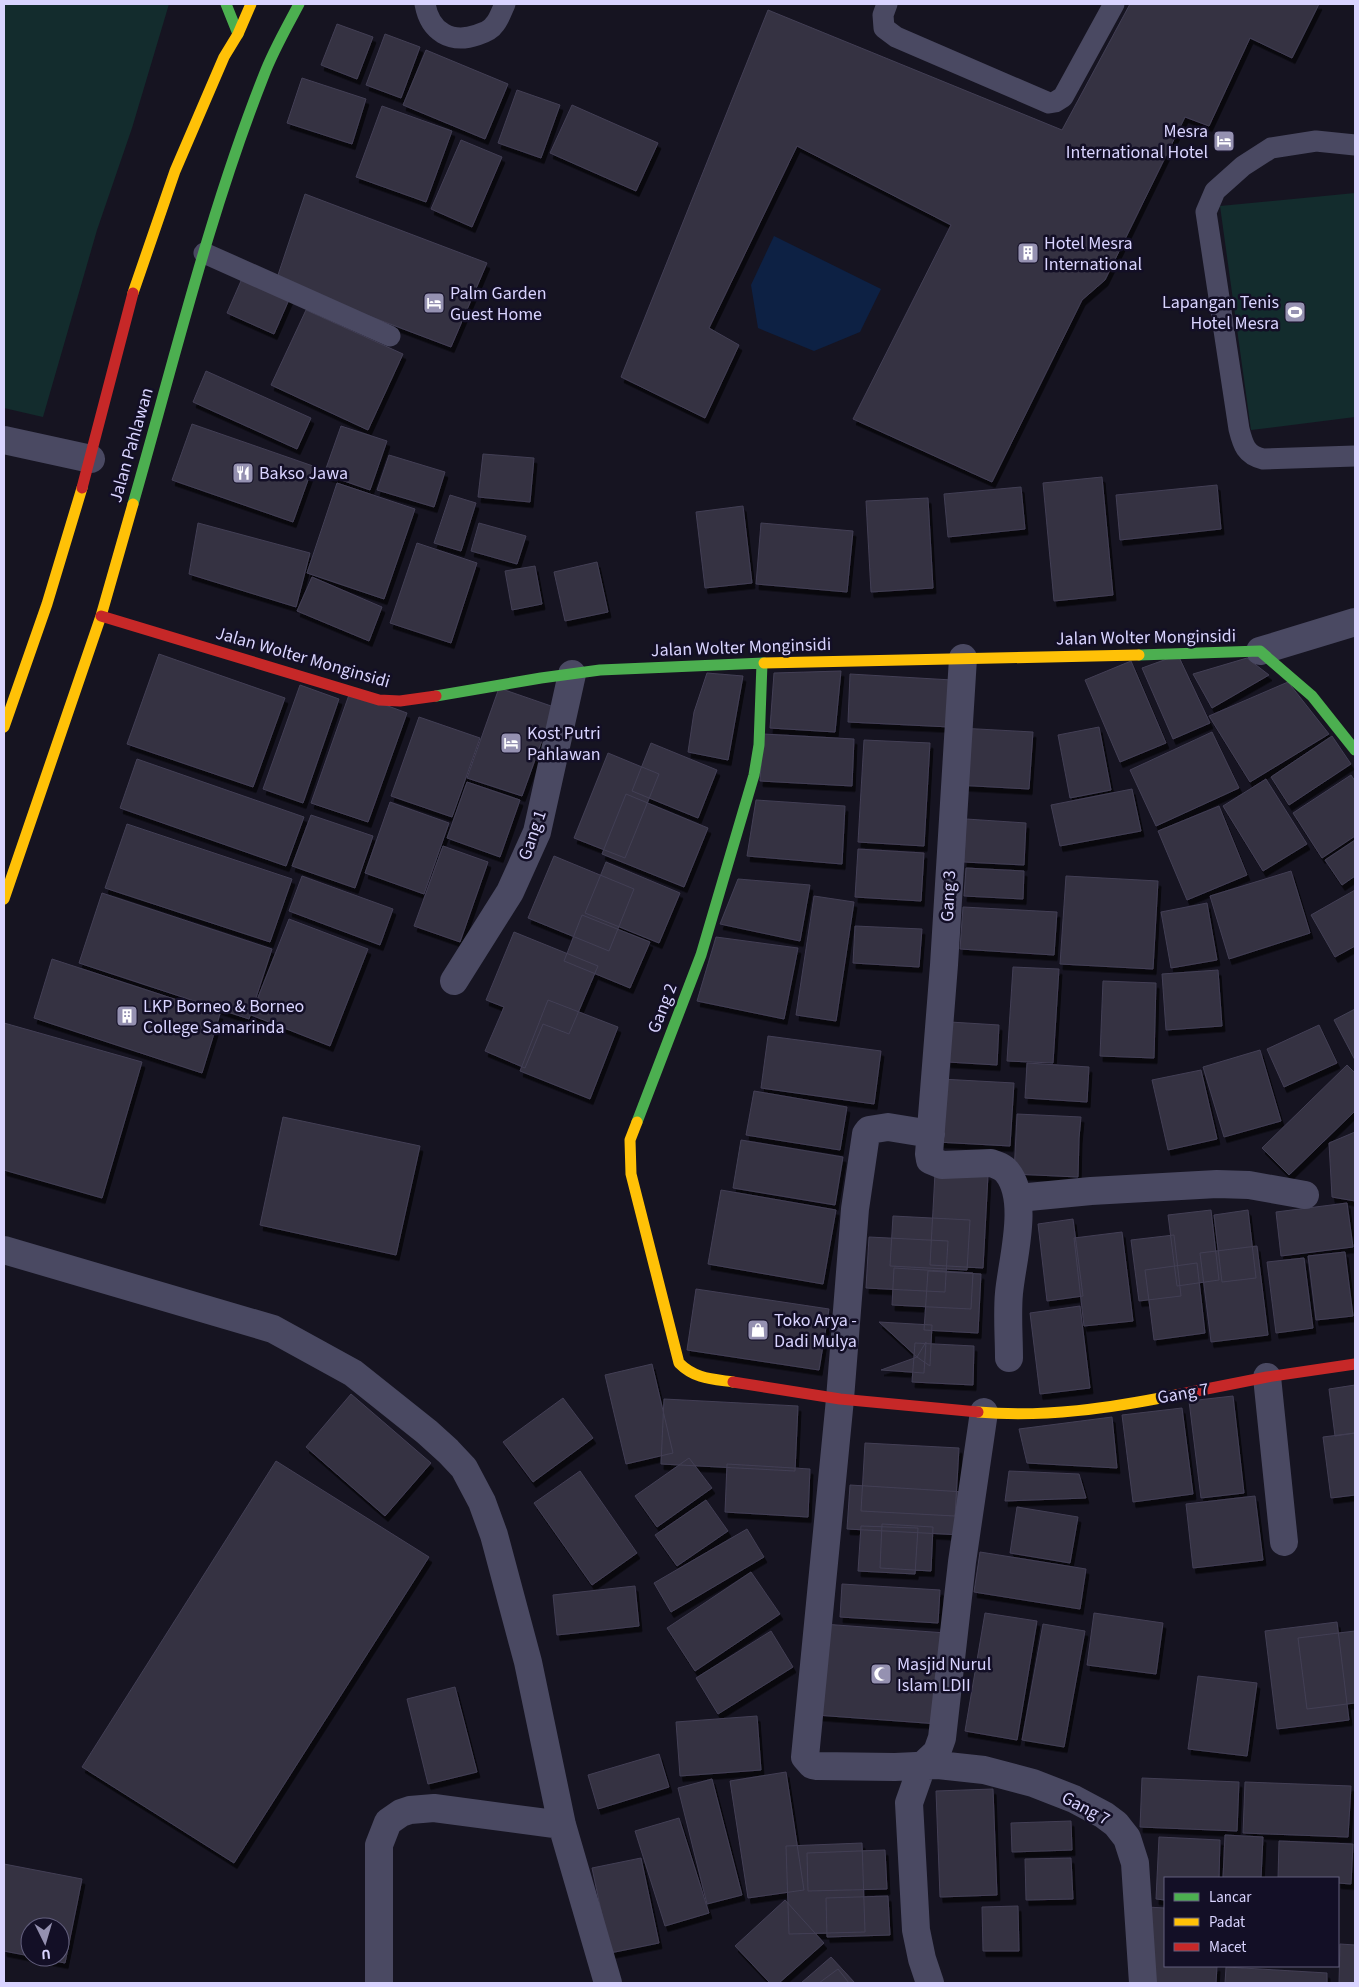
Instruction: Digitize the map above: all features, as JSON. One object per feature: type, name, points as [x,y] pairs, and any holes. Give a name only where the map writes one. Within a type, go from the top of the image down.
[{"type":"street","points":[[226,4],[238,34]]},
{"type":"street","name":"Jalan Pahlawan","points":[[4,727],[47,604],[91,459],[108,383],[130,301],[149,243],[175,171],[224,57],[238,34],[251,4]]},
{"type":"street","name":"Jalan Pahlawan","points":[[4,899],[101,616],[204,254],[229,174],[264,74],[299,4]]},
{"type":"street","points":[[4,440],[91,459]]},
{"type":"street","name":"Jalan Wolter Monginsidi","points":[[101,616],[379,700],[393,702],[422,699],[572,674],[618,669],[762,663],[1260,652],[1312,696],[1355,750]]},
{"type":"street","points":[[1260,652],[1355,622]]},
{"type":"street","name":"Gang 3","points":[[963,658],[930,1160],[942,1164],[991,1164],[999,1166],[1009,1174],[1018,1198]]},
{"type":"street","name":"Gang 2","points":[[678,1363],[631,1174],[630,1140],[701,955],[754,776],[759,745],[762,663]]},
{"type":"street","name":"Gang 1","points":[[454,981],[510,892],[537,832],[572,674]]},
{"type":"street","points":[[840,1399],[855,1210],[866,1134],[869,1130],[888,1127],[931,1134]]},
{"type":"street","points":[[1009,1358],[1009,1295],[1015,1250],[1018,1198],[1091,1191],[1217,1184],[1249,1185],[1305,1195]]},
{"type":"street","points":[[4,1250],[273,1329],[353,1373],[427,1432],[464,1468],[482,1502],[494,1535],[528,1662],[562,1824],[608,1983]]},
{"type":"street","name":"Gang 7","points":[[678,1363],[688,1372],[700,1378],[840,1399],[997,1414],[1082,1410],[1165,1397],[1267,1377],[1355,1364]]},
{"type":"street","points":[[1267,1377],[1284,1542]]},
{"type":"street","name":"Gang 7","points":[[840,1399],[805,1757],[812,1765],[818,1766],[895,1767],[938,1765],[984,1770],[1033,1783],[1074,1799],[1104,1815],[1116,1824],[1127,1838],[1135,1863],[1143,1983]]},
{"type":"street","points":[[930,1983],[922,1959],[916,1930],[909,1809],[911,1795],[922,1766],[937,1752],[942,1738],[962,1562],[997,1414]]},
{"type":"street","points":[[379,1983],[379,1845],[388,1822],[401,1813],[410,1810],[434,1808],[562,1824]]},
{"type":"lane","points":[[425,4],[434,25],[444,34],[455,39],[466,39],[483,33],[494,26],[505,4]]},
{"type":"lane","points":[[888,4],[882,20],[884,28],[896,37],[1049,103],[1063,97],[1114,4]]},
{"type":"lane","points":[[1355,145],[1316,141],[1271,148],[1243,166],[1216,191],[1206,212],[1239,429],[1246,450],[1254,457],[1263,459],[1355,456]]},
{"type":"lane","points":[[204,254],[390,336]]},
{"type":"green space","points":[[4,4],[169,4],[132,128],[97,230],[43,417],[4,408]]},
{"type":"green space","name":"Lapangan Tenis Hotel Mesra","points":[[1355,193],[1355,417],[1251,430],[1220,206]]},
{"type":"water","points":[[774,236],[881,289],[860,332],[814,351],[758,328],[751,285]]},
{"type":"building","name":"Hotel Mesra International","points":[[1130,4],[1319,4],[1292,58],[1250,38],[1209,126],[1185,117],[1105,280],[1082,300],[992,482],[853,419],[951,225],[797,146],[709,328],[739,345],[705,418],[621,377],[768,10],[1062,130]]},
{"type":"building","points":[[337,24],[373,37],[357,79],[321,65]]},
{"type":"building","points":[[385,34],[420,47],[401,98],[366,85]]},
{"type":"building","points":[[426,50],[508,84],[485,139],[403,105]]},
{"type":"building","points":[[302,78],[366,99],[352,144],[287,123]]},
{"type":"building","points":[[517,90],[560,105],[541,158],[498,143]]},
{"type":"building","points":[[572,105],[658,143],[636,191],[550,153]]},
{"type":"building","points":[[382,106],[452,131],[426,202],[356,177]]},
{"type":"building","points":[[461,140],[502,157],[472,227],[431,209]]},
{"type":"building","points":[[305,194],[487,263],[451,347],[276,281]]},
{"type":"building","points":[[244,274],[291,295],[274,334],[227,313]]},
{"type":"building","points":[[306,310],[403,354],[368,430],[271,385]]},
{"type":"building","points":[[206,371],[311,418],[297,449],[193,402]]},
{"type":"building","name":"Bakso Jawa","points":[[192,424],[313,466],[293,522],[172,480]]},
{"type":"building","points":[[341,426],[387,441],[370,490],[324,474]]},
{"type":"building","points":[[483,454],[534,458],[530,502],[478,497]]},
{"type":"building","points":[[389,455],[445,472],[434,507],[377,490]]},
{"type":"building","points":[[1102,477],[1113,595],[1054,601],[1043,483]]},
{"type":"building","points":[[337,483],[415,509],[384,599],[307,573]]},
{"type":"building","points":[[1217,485],[1221,529],[1120,540],[1116,495]]},
{"type":"building","points":[[1021,487],[1025,529],[948,537],[944,494]]},
{"type":"building","points":[[450,495],[476,503],[461,551],[434,543]]},
{"type":"building","points":[[928,498],[933,588],[871,592],[866,501]]},
{"type":"building","points":[[743,506],[752,583],[705,588],[696,512]]},
{"type":"building","points":[[198,523],[310,553],[296,607],[189,574]]},
{"type":"building","points":[[479,523],[526,536],[517,564],[471,551]]},
{"type":"building","points":[[761,523],[853,531],[847,592],[756,584]]},
{"type":"building","points":[[417,543],[477,563],[451,643],[390,623]]},
{"type":"building","points":[[597,562],[608,612],[565,621],[554,572]]},
{"type":"building","points":[[535,566],[542,604],[512,610],[505,571]]},
{"type":"building","points":[[312,577],[382,607],[369,641],[297,611]]},
{"type":"building","points":[[159,654],[285,698],[253,787],[127,744]]},
{"type":"building","points":[[1178,655],[1210,723],[1173,739],[1142,668]]},
{"type":"building","points":[[1247,658],[1269,675],[1212,708],[1193,674]]},
{"type":"building","points":[[1131,661],[1166,743],[1120,762],[1085,680]]},
{"type":"building","points":[[841,671],[835,732],[770,728],[774,673]]},
{"type":"building","points":[[707,673],[743,676],[728,760],[688,752],[694,712]]},
{"type":"building","points":[[850,674],[952,680],[950,727],[848,722]]},
{"type":"building","points":[[1288,682],[1329,734],[1250,782],[1209,716]]},
{"type":"building","points":[[300,685],[339,699],[303,803],[263,789]]},
{"type":"building","name":"Kost Putri Pahlawan","points":[[499,688],[554,707],[522,796],[467,778]]},
{"type":"building","points":[[350,692],[407,713],[368,822],[311,803]]},
{"type":"building","points":[[419,717],[480,738],[452,817],[391,796]]},
{"type":"building","points":[[1099,727],[1111,790],[1070,798],[1058,735]]},
{"type":"building","points":[[959,728],[1033,732],[1029,789],[956,785]]},
{"type":"building","points":[[1212,732],[1239,788],[1156,826],[1130,770]]},
{"type":"building","points":[[763,734],[854,739],[852,786],[760,781]]},
{"type":"building","points":[[1332,736],[1351,764],[1289,805],[1271,777]]},
{"type":"building","points":[[864,740],[930,743],[924,846],[858,842]]},
{"type":"building","points":[[651,743],[717,770],[698,818],[632,791]]},
{"type":"building","points":[[608,753],[659,774],[625,858],[574,838]]},
{"type":"building","points":[[137,759],[304,817],[286,866],[120,808]]},
{"type":"building","points":[[1351,775],[1355,781],[1355,836],[1322,858],[1293,813]]},
{"type":"building","points":[[1266,779],[1307,844],[1263,871],[1223,806]]},
{"type":"building","points":[[467,782],[520,800],[500,857],[447,838]]},
{"type":"building","points":[[1132,789],[1141,831],[1060,846],[1051,805]]},
{"type":"building","points":[[626,794],[708,828],[684,887],[602,854]]},
{"type":"building","points":[[756,800],[845,806],[842,864],[747,856]]},
{"type":"building","points":[[390,802],[449,823],[424,894],[365,873]]},
{"type":"building","points":[[1219,806],[1247,875],[1187,900],[1158,831]]},
{"type":"building","points":[[311,815],[373,836],[355,888],[292,866]]},
{"type":"building","points":[[966,819],[1026,823],[1024,865],[964,862]]},
{"type":"building","points":[[127,824],[292,879],[270,942],[105,888]]},
{"type":"building","points":[[1355,840],[1355,876],[1342,885],[1325,860]]},
{"type":"building","points":[[443,846],[488,862],[460,942],[414,926]]},
{"type":"building","points":[[858,849],[924,853],[921,901],[855,897]]},
{"type":"building","points":[[554,856],[634,889],[609,951],[528,918]]},
{"type":"building","points":[[606,862],[680,893],[659,943],[585,913]]},
{"type":"building","points":[[966,868],[1024,871],[1023,899],[964,896]]},
{"type":"building","points":[[1291,871],[1310,933],[1229,959],[1210,896]]},
{"type":"building","points":[[302,876],[393,909],[380,945],[289,911]]},
{"type":"building","points":[[1066,876],[1158,881],[1153,969],[1060,964]]},
{"type":"building","points":[[738,879],[810,885],[800,941],[720,924]]},
{"type":"building","points":[[1355,890],[1355,946],[1335,957],[1311,915]]},
{"type":"building","points":[[102,893],[272,949],[249,1019],[79,963]]},
{"type":"building","points":[[814,896],[854,902],[836,1021],[796,1015]]},
{"type":"building","points":[[1207,903],[1217,960],[1171,968],[1161,912]]},
{"type":"building","points":[[963,907],[1057,912],[1054,955],[960,949]]},
{"type":"building","points":[[582,915],[650,942],[630,988],[564,961]]},
{"type":"building","points":[[289,919],[368,949],[330,1046],[251,1015]]},
{"type":"building","points":[[855,926],[922,929],[919,967],[853,963]]},
{"type":"building","points":[[514,932],[598,966],[569,1034],[543,1024],[525,1068],[485,1051],[504,1007],[486,1000]]},
{"type":"building","points":[[716,937],[798,948],[784,1019],[697,1001]]},
{"type":"building","name":"LKP Borneo & Borneo College Samarinda","points":[[52,959],[220,1014],[202,1073],[34,1018]]},
{"type":"building","points":[[1013,967],[1059,969],[1053,1063],[1007,1061]]},
{"type":"building","points":[[1218,970],[1222,1026],[1166,1030],[1162,974]]},
{"type":"building","points":[[1103,981],[1156,983],[1154,1058],[1100,1056]]},
{"type":"building","points":[[548,1000],[618,1027],[590,1099],[520,1071]]},
{"type":"building","points":[[1355,1009],[1355,1060],[1334,1020]]},
{"type":"building","points":[[950,1022],[999,1025],[997,1065],[948,1062]]},
{"type":"building","points":[[4,1023],[142,1062],[102,1198],[4,1170]]},
{"type":"building","points":[[1319,1025],[1337,1063],[1284,1087],[1267,1049]]},
{"type":"building","points":[[768,1036],[881,1051],[874,1104],[761,1088]]},
{"type":"building","points":[[1260,1050],[1281,1121],[1224,1137],[1203,1067]]},
{"type":"building","points":[[1027,1063],[1089,1067],[1087,1102],[1025,1098]]},
{"type":"building","points":[[1347,1065],[1355,1073],[1355,1111],[1289,1175],[1262,1148]]},
{"type":"building","points":[[1201,1070],[1217,1139],[1168,1150],[1152,1080]]},
{"type":"building","points":[[941,1079],[1014,1083],[1010,1146],[937,1142]]},
{"type":"building","points":[[754,1091],[847,1107],[840,1150],[746,1135]]},
{"type":"building","points":[[1017,1114],[1081,1117],[1078,1177],[1014,1174]]},
{"type":"building","points":[[283,1117],[420,1146],[396,1255],[260,1225]]},
{"type":"building","points":[[1355,1132],[1355,1201],[1332,1197],[1329,1143]]},
{"type":"building","points":[[741,1140],[843,1157],[835,1205],[733,1188]]},
{"type":"building","points":[[935,1173],[988,1175],[983,1268],[930,1265]]},
{"type":"building","points":[[721,1190],[836,1210],[823,1284],[708,1264]]},
{"type":"building","points":[[1347,1203],[1353,1247],[1281,1256],[1276,1212]]},
{"type":"building","points":[[1211,1210],[1219,1280],[1177,1286],[1168,1215]]},
{"type":"building","points":[[1248,1210],[1256,1278],[1222,1282],[1214,1215]]},
{"type":"building","points":[[893,1216],[970,1220],[967,1270],[890,1266]]},
{"type":"building","points":[[1073,1219],[1083,1296],[1047,1301],[1038,1224]]},
{"type":"building","points":[[1122,1232],[1133,1321],[1084,1326],[1074,1238]]},
{"type":"building","points":[[1174,1235],[1181,1296],[1139,1301],[1131,1240]]},
{"type":"building","points":[[869,1237],[948,1241],[945,1292],[866,1288]]},
{"type":"building","points":[[1257,1246],[1268,1335],[1211,1342],[1200,1253]]},
{"type":"building","points":[[1345,1252],[1353,1316],[1316,1320],[1308,1256]]},
{"type":"building","points":[[1304,1258],[1313,1328],[1276,1333],[1267,1262]]},
{"type":"building","points":[[1197,1263],[1205,1333],[1154,1340],[1145,1270]]},
{"type":"building","points":[[894,1268],[973,1273],[971,1309],[892,1305]]},
{"type":"building","points":[[928,1271],[981,1274],[978,1333],[924,1330]]},
{"type":"building","name":"Toko Arya - Dadi Mulya","points":[[696,1289],[829,1309],[819,1370],[687,1350]]},
{"type":"building","points":[[1080,1306],[1090,1388],[1040,1394],[1030,1313]]},
{"type":"building","points":[[879,1322],[932,1325],[930,1366],[917,1357]]},
{"type":"building","points":[[926,1342],[924,1373],[881,1370],[917,1357]]},
{"type":"building","points":[[915,1343],[974,1346],[973,1385],[912,1382]]},
{"type":"building","points":[[652,1364],[673,1453],[626,1464],[605,1375]]},
{"type":"building","points":[[1355,1385],[1355,1433],[1335,1436],[1329,1389]]},
{"type":"building","points":[[351,1394],[431,1463],[385,1516],[306,1447]]},
{"type":"building","points":[[1233,1396],[1244,1493],[1201,1498],[1189,1401]]},
{"type":"building","points":[[563,1398],[593,1438],[533,1482],[503,1442]]},
{"type":"building","points":[[664,1399],[798,1406],[795,1471],[661,1464]]},
{"type":"building","points":[[1182,1408],[1193,1494],[1133,1502],[1122,1415]]},
{"type":"building","points":[[1112,1417],[1117,1468],[1027,1463],[1019,1429]]},
{"type":"building","points":[[1355,1433],[1355,1495],[1331,1498],[1323,1437]]},
{"type":"building","points":[[865,1443],[959,1448],[955,1516],[861,1511]]},
{"type":"building","points":[[689,1458],[712,1488],[657,1527],[635,1496]]},
{"type":"building","points":[[276,1461],[429,1557],[234,1863],[82,1767]]},
{"type":"building","points":[[727,1464],[810,1469],[808,1517],[725,1512]]},
{"type":"building","points":[[580,1471],[637,1553],[592,1585],[534,1503]]},
{"type":"building","points":[[1009,1471],[1079,1474],[1086,1498],[1005,1501]]},
{"type":"building","points":[[850,1485],[965,1492],[962,1535],[847,1529]]},
{"type":"building","points":[[1255,1496],[1263,1560],[1193,1568],[1186,1504]]},
{"type":"building","points":[[706,1500],[728,1531],[677,1566],[655,1535]]},
{"type":"building","points":[[1017,1507],[1078,1517],[1070,1563],[1010,1553]]},
{"type":"building","points":[[882,1524],[933,1527],[931,1571],[880,1568]]},
{"type":"building","points":[[861,1526],[918,1528],[915,1574],[858,1571]]},
{"type":"building","points":[[747,1529],[764,1557],[671,1612],[654,1583]]},
{"type":"building","points":[[980,1552],[1086,1569],[1080,1609],[974,1592]]},
{"type":"building","points":[[751,1572],[780,1614],[695,1671],[667,1628]]},
{"type":"building","points":[[842,1584],[940,1590],[938,1623],[840,1617]]},
{"type":"building","points":[[635,1586],[639,1626],[557,1635],[553,1595]]},
{"type":"building","points":[[985,1613],[1037,1621],[1017,1740],[965,1731]]},
{"type":"building","points":[[1094,1613],[1163,1623],[1156,1674],[1087,1665]]},
{"type":"building","points":[[1337,1622],[1349,1720],[1277,1729],[1265,1631]]},
{"type":"building","name":"Masjid Nurul Islam LDII","points":[[823,1624],[946,1633],[939,1724],[816,1715]]},
{"type":"building","points":[[1043,1624],[1085,1631],[1064,1747],[1022,1740]]},
{"type":"building","points":[[771,1631],[793,1667],[718,1714],[696,1678]]},
{"type":"building","points":[[1355,1631],[1355,1703],[1307,1709],[1298,1638]]},
{"type":"building","points":[[1198,1676],[1257,1683],[1247,1756],[1188,1749]]},
{"type":"building","points":[[455,1687],[477,1772],[428,1784],[407,1699]]},
{"type":"building","points":[[757,1716],[761,1770],[680,1776],[676,1722]]},
{"type":"building","points":[[659,1754],[669,1787],[598,1809],[588,1775]]},
{"type":"building","points":[[786,1772],[804,1890],[748,1898],[730,1781]]},
{"type":"building","points":[[1142,1778],[1239,1782],[1237,1831],[1140,1827]]},
{"type":"building","points":[[712,1779],[742,1895],[707,1904],[678,1788]]},
{"type":"building","points":[[1245,1782],[1351,1786],[1348,1837],[1243,1833]]},
{"type":"building","points":[[993,1789],[997,1895],[940,1897],[936,1791]]},
{"type":"building","points":[[679,1818],[709,1913],[665,1926],[635,1831]]},
{"type":"building","points":[[1071,1821],[1072,1850],[1012,1852],[1011,1823]]},
{"type":"building","points":[[1225,1835],[1263,1837],[1261,1877],[1223,1877]]},
{"type":"building","points":[[1159,1837],[1220,1840],[1219,1877],[1164,1877],[1164,1900],[1156,1899]]},
{"type":"building","points":[[1279,1841],[1353,1844],[1351,1884],[1339,1883],[1339,1877],[1278,1877]]},
{"type":"building","points":[[862,1843],[865,1932],[789,1934],[786,1846]]},
{"type":"building","points":[[885,1850],[887,1889],[808,1891],[807,1853]]},
{"type":"building","points":[[641,1858],[659,1943],[610,1953],[592,1868]]},
{"type":"building","points":[[1071,1858],[1073,1899],[1026,1900],[1025,1859]]},
{"type":"building","points":[[4,1864],[82,1879],[70,1938],[70,1917],[20,1917],[20,1954],[4,1951]]},
{"type":"building","points":[[888,1896],[890,1935],[827,1937],[826,1898]]},
{"type":"building","points":[[785,1900],[824,1943],[779,1983],[770,1983],[735,1946]]},
{"type":"building","points":[[1018,1906],[1019,1951],[983,1951],[982,1907]]},
{"type":"building","points":[[1147,1907],[1164,1908],[1164,1967],[1217,1967],[1216,1983],[1148,1983]]},
{"type":"building","points":[[1340,1944],[1355,1945],[1355,1983],[1339,1983]]},
{"type":"building","points":[[831,1957],[855,1983],[801,1983]]},
{"type":"building","points":[[1226,1967],[1327,1973],[1327,1983],[1225,1983]]},
{"type":"building","points":[[838,1969],[849,1983],[819,1983]]},
{"type":"traffic: fast","points":[[226,4],[238,34]]},
{"type":"traffic: fast","points":[[133,504],[193,288],[226,181],[244,127],[268,66],[299,4]]},
{"type":"traffic: fast","points":[[1139,655],[1260,651],[1312,696],[1355,750]]},
{"type":"traffic: fast","points":[[637,1122],[701,955],[754,775],[759,745],[762,663]]},
{"type":"traffic: fast","points":[[436,696],[600,670],[764,663]]},
{"type":"traffic: slow","points":[[133,293],[175,171],[224,57],[238,34],[251,4]]},
{"type":"traffic: slow","points":[[4,727],[47,604],[82,488]]},
{"type":"traffic: slow","points":[[4,899],[101,616],[133,504]]},
{"type":"traffic: slow","points":[[764,663],[1139,655]]},
{"type":"traffic: slow","points":[[637,1122],[630,1140],[631,1174],[679,1363],[698,1375],[733,1382]]},
{"type":"traffic: slow","points":[[978,1412],[1028,1414],[1077,1411],[1176,1395]]},
{"type":"traffic: jam","points":[[82,488],[133,293]]},
{"type":"traffic: jam","points":[[101,616],[379,700],[400,701],[436,696]]},
{"type":"traffic: jam","points":[[1176,1395],[1267,1377],[1355,1364]]},
{"type":"traffic: jam","points":[[733,1382],[840,1399],[978,1412]]},
{"type":"place","name":"Mesra International Hotel","points":[[1224,141]]},
{"type":"place","name":"Hotel Mesra International","points":[[1028,253]]},
{"type":"place","name":"Palm Garden Guest Home","points":[[434,303]]},
{"type":"place","name":"Lapangan Tenis Hotel Mesra","points":[[1295,312]]},
{"type":"place","name":"Bakso Jawa","points":[[243,473]]},
{"type":"place","name":"Kost Putri Pahlawan","points":[[511,743]]},
{"type":"place","name":"LKP Borneo & Borneo College Samarinda","points":[[127,1016]]},
{"type":"place","name":"Toko Arya - Dadi Mulya","points":[[758,1330]]},
{"type":"place","name":"Masjid Nurul Islam LDII","points":[[881,1674]]}]
